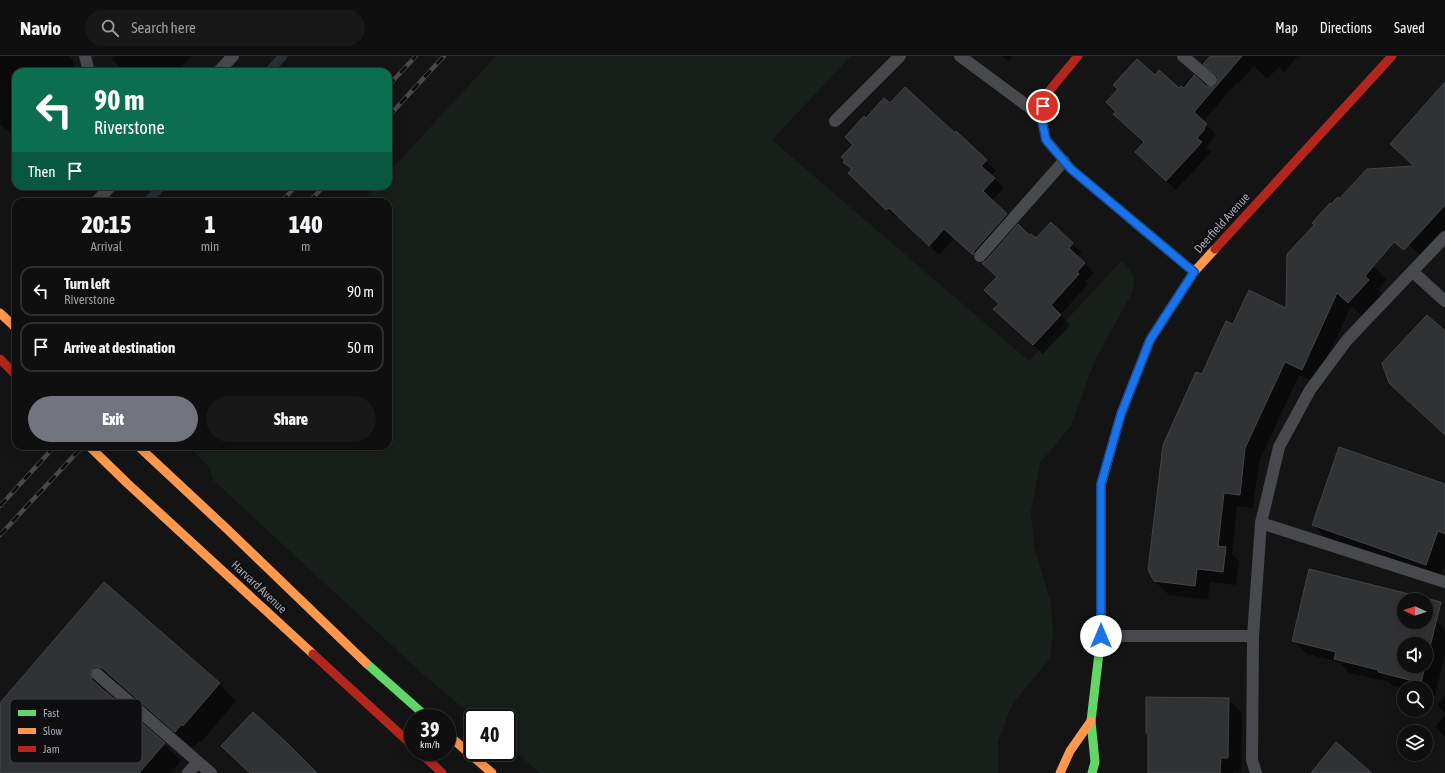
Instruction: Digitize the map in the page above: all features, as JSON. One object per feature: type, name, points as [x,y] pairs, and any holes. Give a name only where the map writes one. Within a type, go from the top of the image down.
[{"type":"street","points":[[1078,56],[1045,96],[1041,116],[1046,140],[1071,169],[1194,272]]},
{"type":"street","name":"Deerfield Avenue","points":[[1092,773],[1095,762],[1091,721],[1101,636],[1101,484],[1121,414],[1150,340],[1194,272],[1392,56]]},
{"type":"street","points":[[0,312],[12,324]]},
{"type":"street","points":[[0,359],[12,370]]},
{"type":"street","name":"Harvard Avenue","points":[[94,450],[404,738]]},
{"type":"street","name":"Harvard Avenue","points":[[142,450],[384,680],[418,709]]},
{"type":"street","name":"Deerfield Avenue","points":[[1060,773],[1070,751],[1091,721]]},
{"type":"street","points":[[456,742],[492,773]]},
{"type":"street","points":[[429,761],[442,773]]},
{"type":"lane","points":[[85,56],[88,68]]},
{"type":"lane","points":[[222,68],[232,56]]},
{"type":"lane","points":[[835,121],[900,56]]},
{"type":"lane","points":[[960,56],[1041,116]]},
{"type":"lane","points":[[1183,56],[1211,80]]},
{"type":"lane","points":[[980,256],[1064,161]]},
{"type":"lane","points":[[100,198],[107,190]]},
{"type":"lane","points":[[1256,773],[1252,760],[1253,636],[1261,523],[1279,447],[1310,390],[1347,340],[1445,237]]},
{"type":"lane","points":[[1413,272],[1445,301]]},
{"type":"lane","points":[[1261,523],[1445,582]]},
{"type":"lane","points":[[1101,636],[1253,636]]},
{"type":"lane","points":[[97,674],[126,699]]},
{"type":"lane","points":[[142,713],[211,773]]},
{"type":"lane","points":[[188,773],[198,762]]},
{"type":"shaded area","points":[[496,56],[851,56],[772,140],[1029,361],[1121,261],[1131,272],[1134,279],[1131,295],[1095,360],[1071,426],[1040,463],[1031,512],[1034,547],[1051,603],[1053,636],[1049,660],[1013,703],[998,741],[999,773],[540,773],[516,753],[516,709],[464,709],[427,678],[213,480],[209,467],[192,450],[392,450],[392,198],[365,198],[372,190],[392,190],[392,169]]},
{"type":"building","points":[[1210,56],[1242,56],[1194,112],[1207,124],[1204,128],[1205,129],[1197,138],[1202,142],[1166,181],[1135,152],[1144,142],[1113,114],[1116,112],[1106,102],[1118,89],[1113,85],[1137,59],[1155,75],[1159,70],[1179,88],[1181,86],[1184,88],[1194,75],[1206,86],[1214,87],[1218,82],[1218,77],[1203,64]]},
{"type":"building","points":[[1445,82],[1445,205],[1404,250],[1394,242],[1365,276],[1369,280],[1348,303],[1337,293],[1302,370],[1285,362],[1245,448],[1240,495],[1224,493],[1218,546],[1226,547],[1223,572],[1197,569],[1195,586],[1154,581],[1148,570],[1163,445],[1196,372],[1202,374],[1226,321],[1233,324],[1249,290],[1286,308],[1287,254],[1314,225],[1312,223],[1330,203],[1331,204],[1338,197],[1339,199],[1367,169],[1414,166],[1390,144]]},
{"type":"building","points":[[905,87],[987,160],[981,166],[995,178],[983,191],[1007,214],[974,251],[973,255],[944,229],[929,246],[889,208],[886,210],[848,173],[852,169],[843,162],[845,160],[841,157],[853,145],[845,137],[864,116],[866,118],[884,98],[890,103]]},
{"type":"building","points":[[1051,222],[1073,243],[1069,248],[1085,263],[1077,272],[1079,274],[1051,305],[1061,315],[1033,345],[993,309],[999,304],[984,290],[997,277],[982,263],[986,261],[1018,224],[1029,235],[1031,234],[1036,238]]},
{"type":"building","points":[[1427,315],[1445,331],[1445,435],[1389,383],[1382,363]]},
{"type":"building","points":[[1339,447],[1445,484],[1445,534],[1438,531],[1426,565],[1312,525]]},
{"type":"building","points":[[1309,569],[1405,593],[1397,593],[1397,629],[1433,629],[1433,600],[1441,602],[1432,637],[1397,637],[1397,673],[1423,673],[1421,681],[1413,681],[1334,659],[1336,652],[1292,641]]},
{"type":"building","points":[[104,582],[220,683],[183,726],[182,724],[175,732],[142,703],[142,699],[137,699],[102,668],[98,667],[94,667],[90,673],[92,680],[114,699],[10,699],[10,763],[142,763],[142,723],[165,743],[139,773],[0,773],[0,703]]},
{"type":"building","points":[[1146,697],[1229,698],[1228,758],[1221,758],[1220,773],[1148,773]]},
{"type":"building","points":[[253,712],[317,773],[250,773],[221,746]]},
{"type":"building","points":[[1336,742],[1372,773],[1311,773]]},
{"type":"waterway","points":[[272,68],[283,56]]},
{"type":"waterway","points":[[151,198],[158,190]]},
{"type":"railway","points":[[392,82],[416,56]]},
{"type":"railway","points":[[392,113],[444,56]]},
{"type":"railway","points":[[285,198],[292,190]]},
{"type":"railway","points":[[313,198],[320,190]]},
{"type":"railway","points":[[0,506],[51,450]]},
{"type":"railway","points":[[0,535],[79,450]]},
{"type":"traffic: fast","points":[[1092,773],[1095,762],[1091,721],[1101,636],[1101,552]]},
{"type":"traffic: fast","points":[[366,663],[418,709]]},
{"type":"traffic: slow","points":[[1135,223],[1194,272]]},
{"type":"traffic: slow","points":[[1101,552],[1101,485],[1121,414],[1150,340],[1194,272],[1215,249]]},
{"type":"traffic: slow","points":[[0,313],[12,324]]},
{"type":"traffic: slow","points":[[93,450],[313,654]]},
{"type":"traffic: slow","points":[[142,450],[366,663]]},
{"type":"traffic: slow","points":[[1060,773],[1070,751],[1091,721]]},
{"type":"traffic: slow","points":[[456,742],[492,773]]},
{"type":"traffic: jam","points":[[1078,56],[1045,96],[1041,116],[1046,139],[1071,169],[1135,223]]},
{"type":"traffic: jam","points":[[1215,249],[1392,56]]},
{"type":"traffic: jam","points":[[0,359],[12,371]]},
{"type":"traffic: jam","points":[[313,654],[404,738]]},
{"type":"traffic: jam","points":[[429,761],[442,773]]},
{"type":"route","points":[[1043,106],[1041,116],[1046,140],[1071,169],[1194,272],[1150,340],[1121,414],[1101,484],[1101,636]]}]
